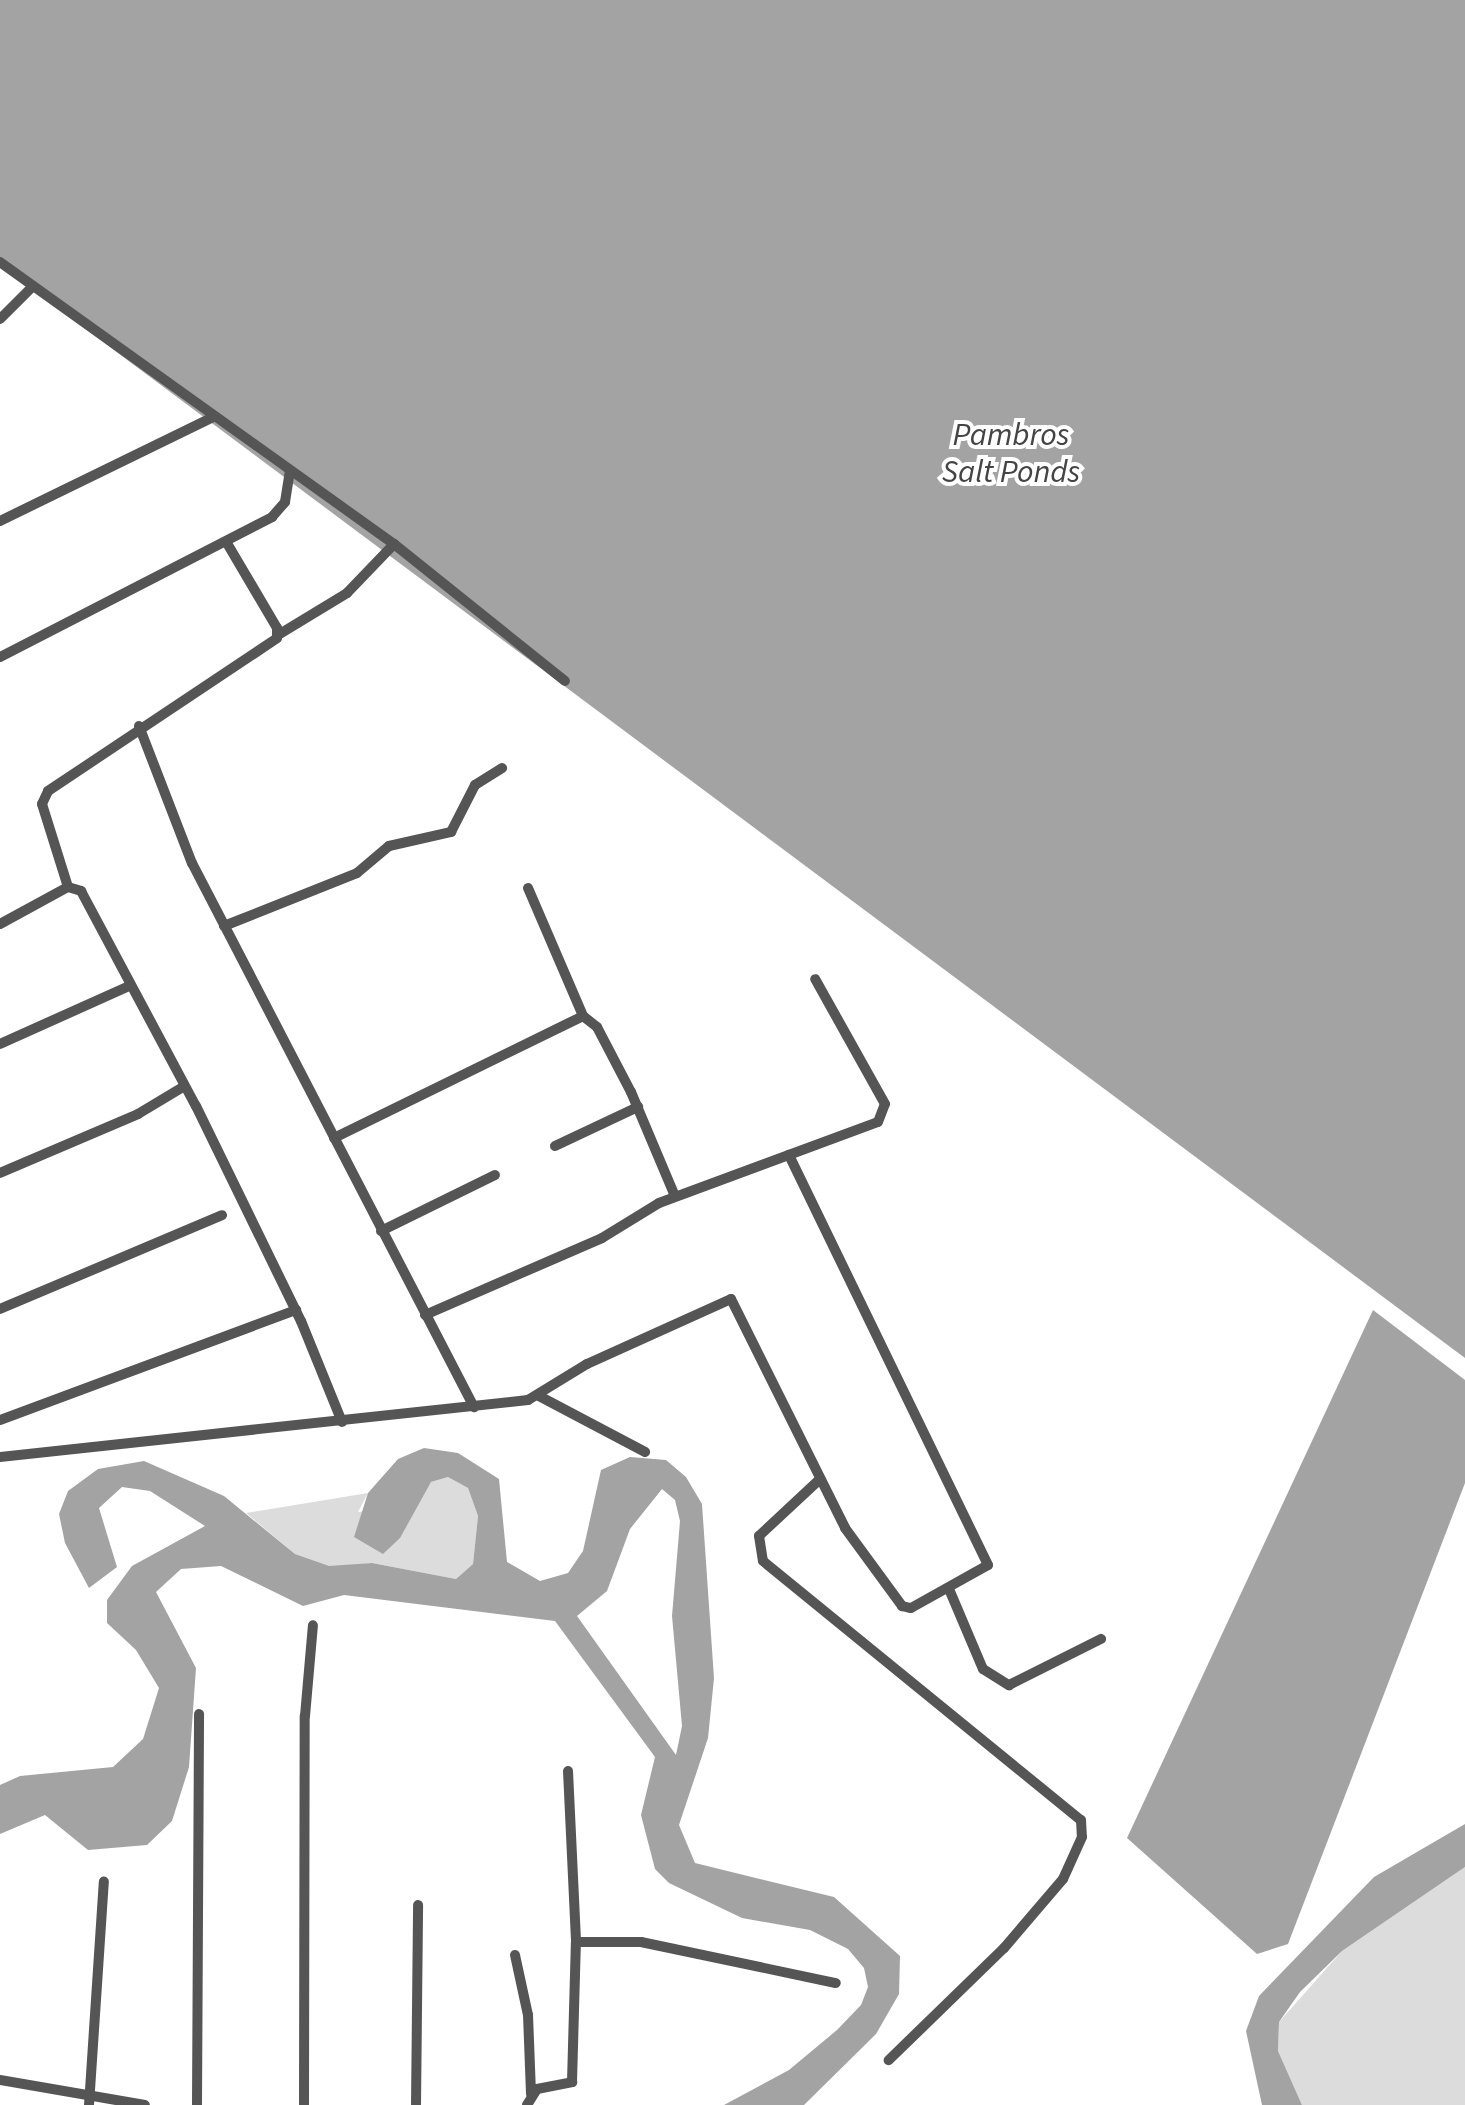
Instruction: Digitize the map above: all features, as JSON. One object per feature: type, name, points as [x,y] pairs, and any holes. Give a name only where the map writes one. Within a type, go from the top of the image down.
[{"type":"street","points":[[0,262],[394,544],[565,681]]},
{"type":"street","points":[[0,319],[32,287]]},
{"type":"street","points":[[0,522],[216,416]]},
{"type":"street","points":[[0,657],[272,517],[285,502],[290,470]]},
{"type":"street","points":[[226,543],[278,635]]},
{"type":"street","points":[[68,887],[44,796],[139,726],[347,593],[394,544]]},
{"type":"street","points":[[139,726],[224,926],[474,1407]]},
{"type":"street","points":[[224,926],[358,872],[389,846],[451,832],[475,785],[502,768]]},
{"type":"street","points":[[0,924],[68,887],[81,891],[296,1310],[342,1422]]},
{"type":"street","points":[[528,888],[582,1016],[597,1027],[638,1107],[676,1196]]},
{"type":"street","points":[[425,1315],[602,1238],[676,1196],[878,1122],[886,1110],[815,980]]},
{"type":"street","points":[[0,1044],[129,986]]},
{"type":"street","points":[[334,1138],[582,1016]]},
{"type":"street","points":[[0,1173],[138,1114],[183,1087]]},
{"type":"street","points":[[555,1146],[638,1107]]},
{"type":"street","points":[[0,1456],[342,1422],[538,1396],[587,1364],[731,1299],[819,1480],[902,1606],[949,1589],[988,1564],[789,1154]]},
{"type":"street","points":[[381,1231],[496,1175]]},
{"type":"street","points":[[0,1309],[222,1215]]},
{"type":"street","points":[[0,1420],[296,1310]]},
{"type":"street","points":[[538,1396],[645,1452]]},
{"type":"street","points":[[819,1480],[759,1536],[763,1561],[1080,1820],[1074,1864],[1063,1879],[1004,1948],[889,2060]]},
{"type":"street","points":[[949,1589],[994,1680],[1008,1685],[1102,1639]]},
{"type":"street","points":[[304,2105],[305,1716],[313,1625]]},
{"type":"street","points":[[197,2105],[198,1714]]},
{"type":"street","points":[[515,1955],[528,2015],[529,2099],[572,2082],[576,1942],[568,1770]]},
{"type":"street","points":[[89,2100],[104,1882]]},
{"type":"street","points":[[416,2105],[418,1906]]},
{"type":"street","points":[[576,1942],[641,1942],[836,1983]]},
{"type":"street","points":[[0,2080],[89,2100],[145,2105]]},
{"type":"shaded area","points":[[448,1477],[468,1488],[478,1516],[473,1564],[456,1579],[372,1563],[329,1567],[295,1554],[246,1513],[368,1493],[358,1512],[415,1505],[431,1482]]},
{"type":"shaded area","points":[[1465,1867],[1465,2105],[1302,2105],[1278,2051],[1279,2022],[1342,1951]]},
{"type":"water","name":"Pambros Salt Ponds","points":[[0,0],[1465,0],[1465,1358],[0,265]]},
{"type":"water","points":[[1373,1310],[1465,1380],[1465,1483],[1288,1944],[1257,1954],[1127,1838]]},
{"type":"water","points":[[424,1448],[458,1453],[499,1479],[507,1562],[540,1581],[568,1573],[583,1551],[601,1470],[630,1457],[666,1460],[686,1477],[702,1504],[714,1678],[708,1738],[679,1825],[695,1863],[834,1897],[900,1956],[899,1994],[876,2034],[804,2105],[724,2105],[789,2070],[837,2030],[861,2005],[868,1987],[864,1968],[848,1949],[810,1930],[742,1918],[669,1883],[655,1869],[641,1815],[655,1757],[555,1621],[344,1595],[303,1606],[221,1566],[181,1569],[156,1592],[196,1668],[189,1767],[172,1821],[147,1845],[88,1850],[45,1815],[0,1834],[0,1785],[20,1776],[113,1767],[143,1739],[159,1688],[136,1650],[107,1623],[107,1600],[132,1566],[205,1526],[150,1491],[122,1487],[99,1508],[117,1567],[89,1588],[65,1543],[59,1514],[68,1491],[98,1469],[144,1461],[224,1496],[295,1554],[329,1566],[372,1563],[456,1579],[473,1564],[478,1516],[468,1488],[448,1477],[431,1482],[400,1538],[383,1554],[354,1537],[368,1493],[398,1459]],"holes":[[[662,1489],[675,1500],[680,1521],[672,1616],[682,1726],[676,1755],[577,1616],[607,1591],[630,1529]]]},
{"type":"water","points":[[1465,1824],[1465,1867],[1342,1951],[1300,1992],[1279,2022],[1278,2051],[1302,2105],[1262,2105],[1246,2031],[1259,1996],[1374,1877]]}]
